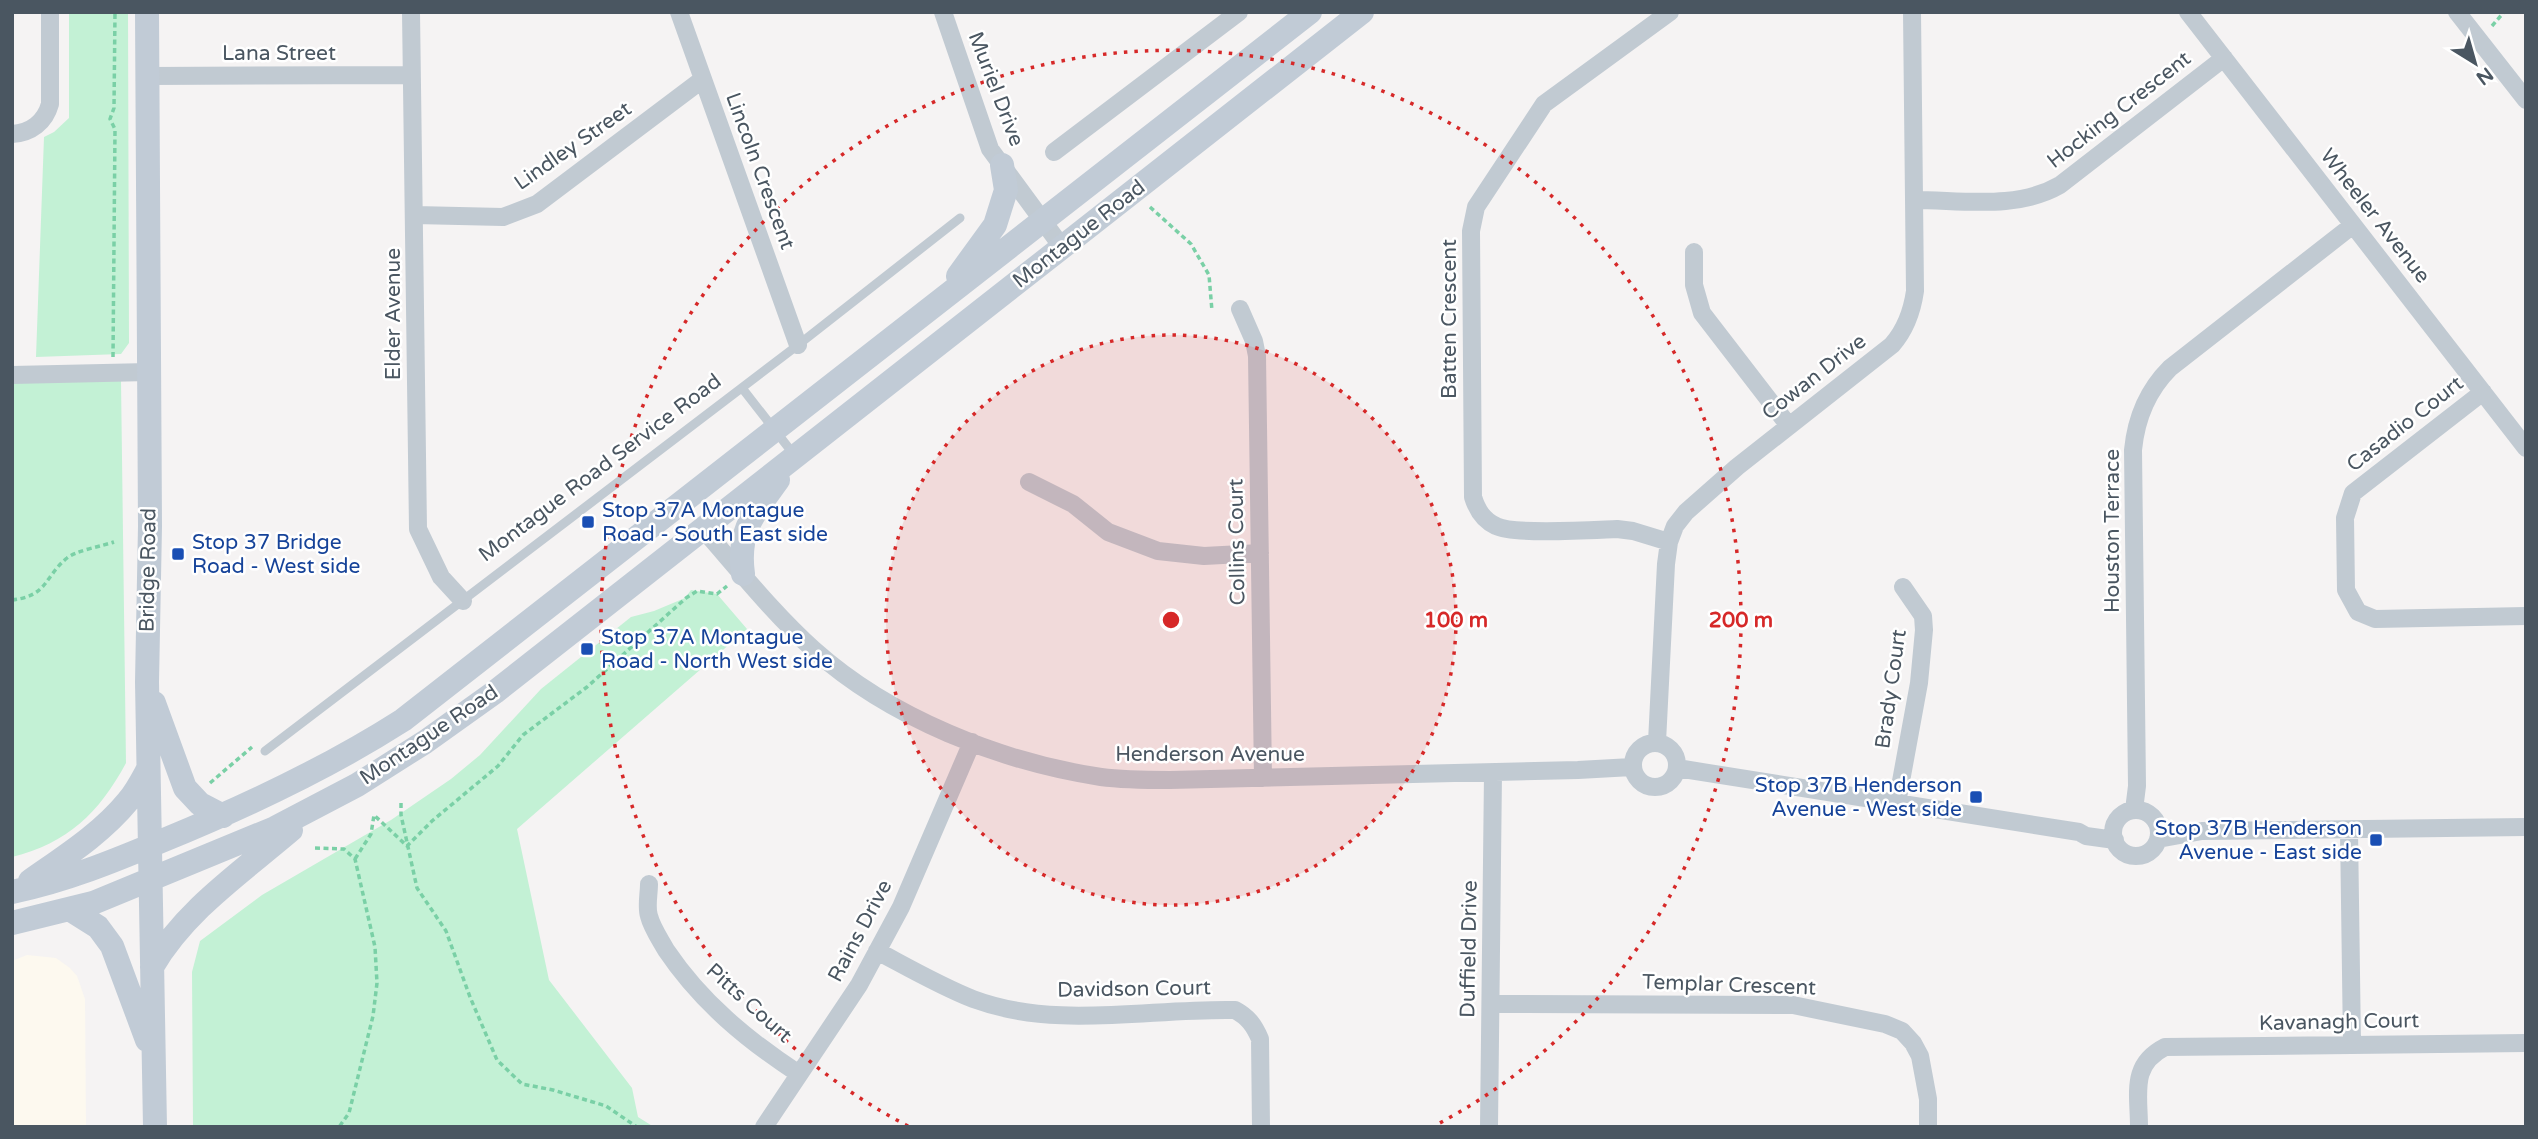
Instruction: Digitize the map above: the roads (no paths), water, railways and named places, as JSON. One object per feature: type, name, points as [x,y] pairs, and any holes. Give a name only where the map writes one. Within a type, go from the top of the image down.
[{"type":"main road","name":"Bridge Road","points":[[147,12],[147,682],[155,1127]]},
{"type":"main road","name":"Montague Road","points":[[14,892],[91,870],[223,816],[352,753],[403,720],[1310,12]]},
{"type":"main road","name":"Montague Road","points":[[12,923],[71,910],[275,828],[327,801],[425,742],[495,692],[1062,247],[1345,17]]},
{"type":"main road","points":[[939,302],[995,225],[1006,190],[1002,165]]},
{"type":"main road","points":[[743,574],[740,556],[748,521],[795,457]]},
{"type":"main road","points":[[680,505],[702,529]]},
{"type":"main road","points":[[147,682],[185,788],[200,804],[223,816]]},
{"type":"main road","points":[[14,892],[70,853],[105,824],[125,804],[148,769]]},
{"type":"main road","points":[[152,967],[167,942],[190,916],[327,801]]},
{"type":"main road","points":[[71,910],[98,927],[112,946],[154,1060]]},
{"type":"street","points":[[12,134],[34,127],[47,115],[50,104],[50,12]]},
{"type":"street","name":"Elder Avenue","points":[[411,12],[418,529],[442,577],[463,601]]},
{"type":"street","name":"Lincoln Crescent","points":[[679,12],[798,345]]},
{"type":"street","name":"Muriel Drive","points":[[943,12],[990,149],[1062,247]]},
{"type":"street","points":[[1055,152],[1239,12]]},
{"type":"street","name":"Batten Crescent","points":[[1669,542],[1617,529],[1506,530],[1485,520],[1477,509],[1473,497],[1471,231],[1476,207],[1544,104],[1670,12]]},
{"type":"street","name":"Cowan Drive","points":[[1657,742],[1669,542],[1675,526],[1692,505],[1892,345],[1901,335],[1912,308],[1915,291],[1912,12]]},
{"type":"street","name":"Wheeler Avenue","points":[[2188,12],[2526,448]]},
{"type":"street","points":[[2457,12],[2526,100]]},
{"type":"street","name":"Hocking Crescent","points":[[1914,200],[2017,201],[2044,195],[2060,186],[2224,58]]},
{"type":"street","name":"Lana Street","points":[[148,76],[411,75]]},
{"type":"street","name":"Lindley Street","points":[[415,215],[503,217],[537,204],[703,79]]},
{"type":"street","name":"Houston Terrace","points":[[2134,810],[2137,786],[2133,450],[2137,421],[2155,386],[2170,368],[2353,225]]},
{"type":"street","points":[[1694,252],[1694,285],[1702,313],[1788,426]]},
{"type":"street","name":"Collins Court","points":[[1240,309],[1254,341],[1257,356],[1263,778]]},
{"type":"street","points":[[12,375],[149,372]]},
{"type":"street","name":"Casadio Court","points":[[2483,392],[2353,493],[2345,518],[2346,590],[2358,612],[2375,619],[2526,616]]},
{"type":"street","points":[[1029,482],[1073,505],[1108,532],[1158,551],[1204,556],[1260,552]]},
{"type":"street","name":"Henderson Avenue","points":[[702,529],[792,629],[847,676],[881,698],[972,742],[1030,762],[1103,777],[1170,780],[1632,767]]},
{"type":"street","name":"Brady Court","points":[[1897,803],[1919,683],[1924,630],[1923,616],[1903,587]]},
{"type":"street","name":"Rains Drive","points":[[764,1127],[859,985],[901,907],[972,742]]},
{"type":"street","points":[[1657,742],[1673,751],[1677,768],[1669,783],[1652,787],[1637,779],[1632,767],[1636,753],[1642,747],[1657,742]]},
{"type":"street","points":[[1677,768],[2079,832],[2115,832]]},
{"type":"street","name":"Duffield Drive","points":[[1489,1127],[1493,773]]},
{"type":"street","points":[[2134,810],[2148,812],[2157,831],[2150,851],[2133,856],[2124,853],[2115,832],[2122,814],[2134,810]]},
{"type":"street","points":[[2157,831],[2526,827]]},
{"type":"street","points":[[2349,830],[2352,1044]]},
{"type":"street","name":"Pitts Court","points":[[649,884],[648,915],[657,935],[679,969],[697,991],[743,1034],[799,1074]]},
{"type":"street","name":"Davidson Court","points":[[877,951],[930,980],[975,1000],[1011,1009],[1074,1016],[1235,1010],[1254,1026],[1260,1039],[1261,1127]]},
{"type":"street","name":"Templar Crescent","points":[[1491,1004],[1793,1005],[1885,1024],[1902,1031],[1913,1042],[1920,1056],[1926,1087],[1928,1127]]},
{"type":"street","name":"Kavanagh Court","points":[[2139,1127],[2138,1079],[2142,1068],[2154,1053],[2165,1047],[2526,1043]]},
{"type":"lane","name":"Montague Road Service Road","points":[[265,751],[742,388],[960,218]]},
{"type":"lane","points":[[742,388],[795,457]]},
{"type":"place","name":"Stop 37A Montague Road - South East side","points":[[588,522]]},
{"type":"place","name":"Stop 37 Bridge Road - West side","points":[[178,554]]},
{"type":"place","name":"Stop 37A Montague Road - North West side","points":[[587,649]]},
{"type":"place","name":"Stop 37B Henderson Avenue - West side","points":[[1976,797]]},
{"type":"place","name":"Stop 37B Henderson Avenue - East side","points":[[2376,840]]}]
